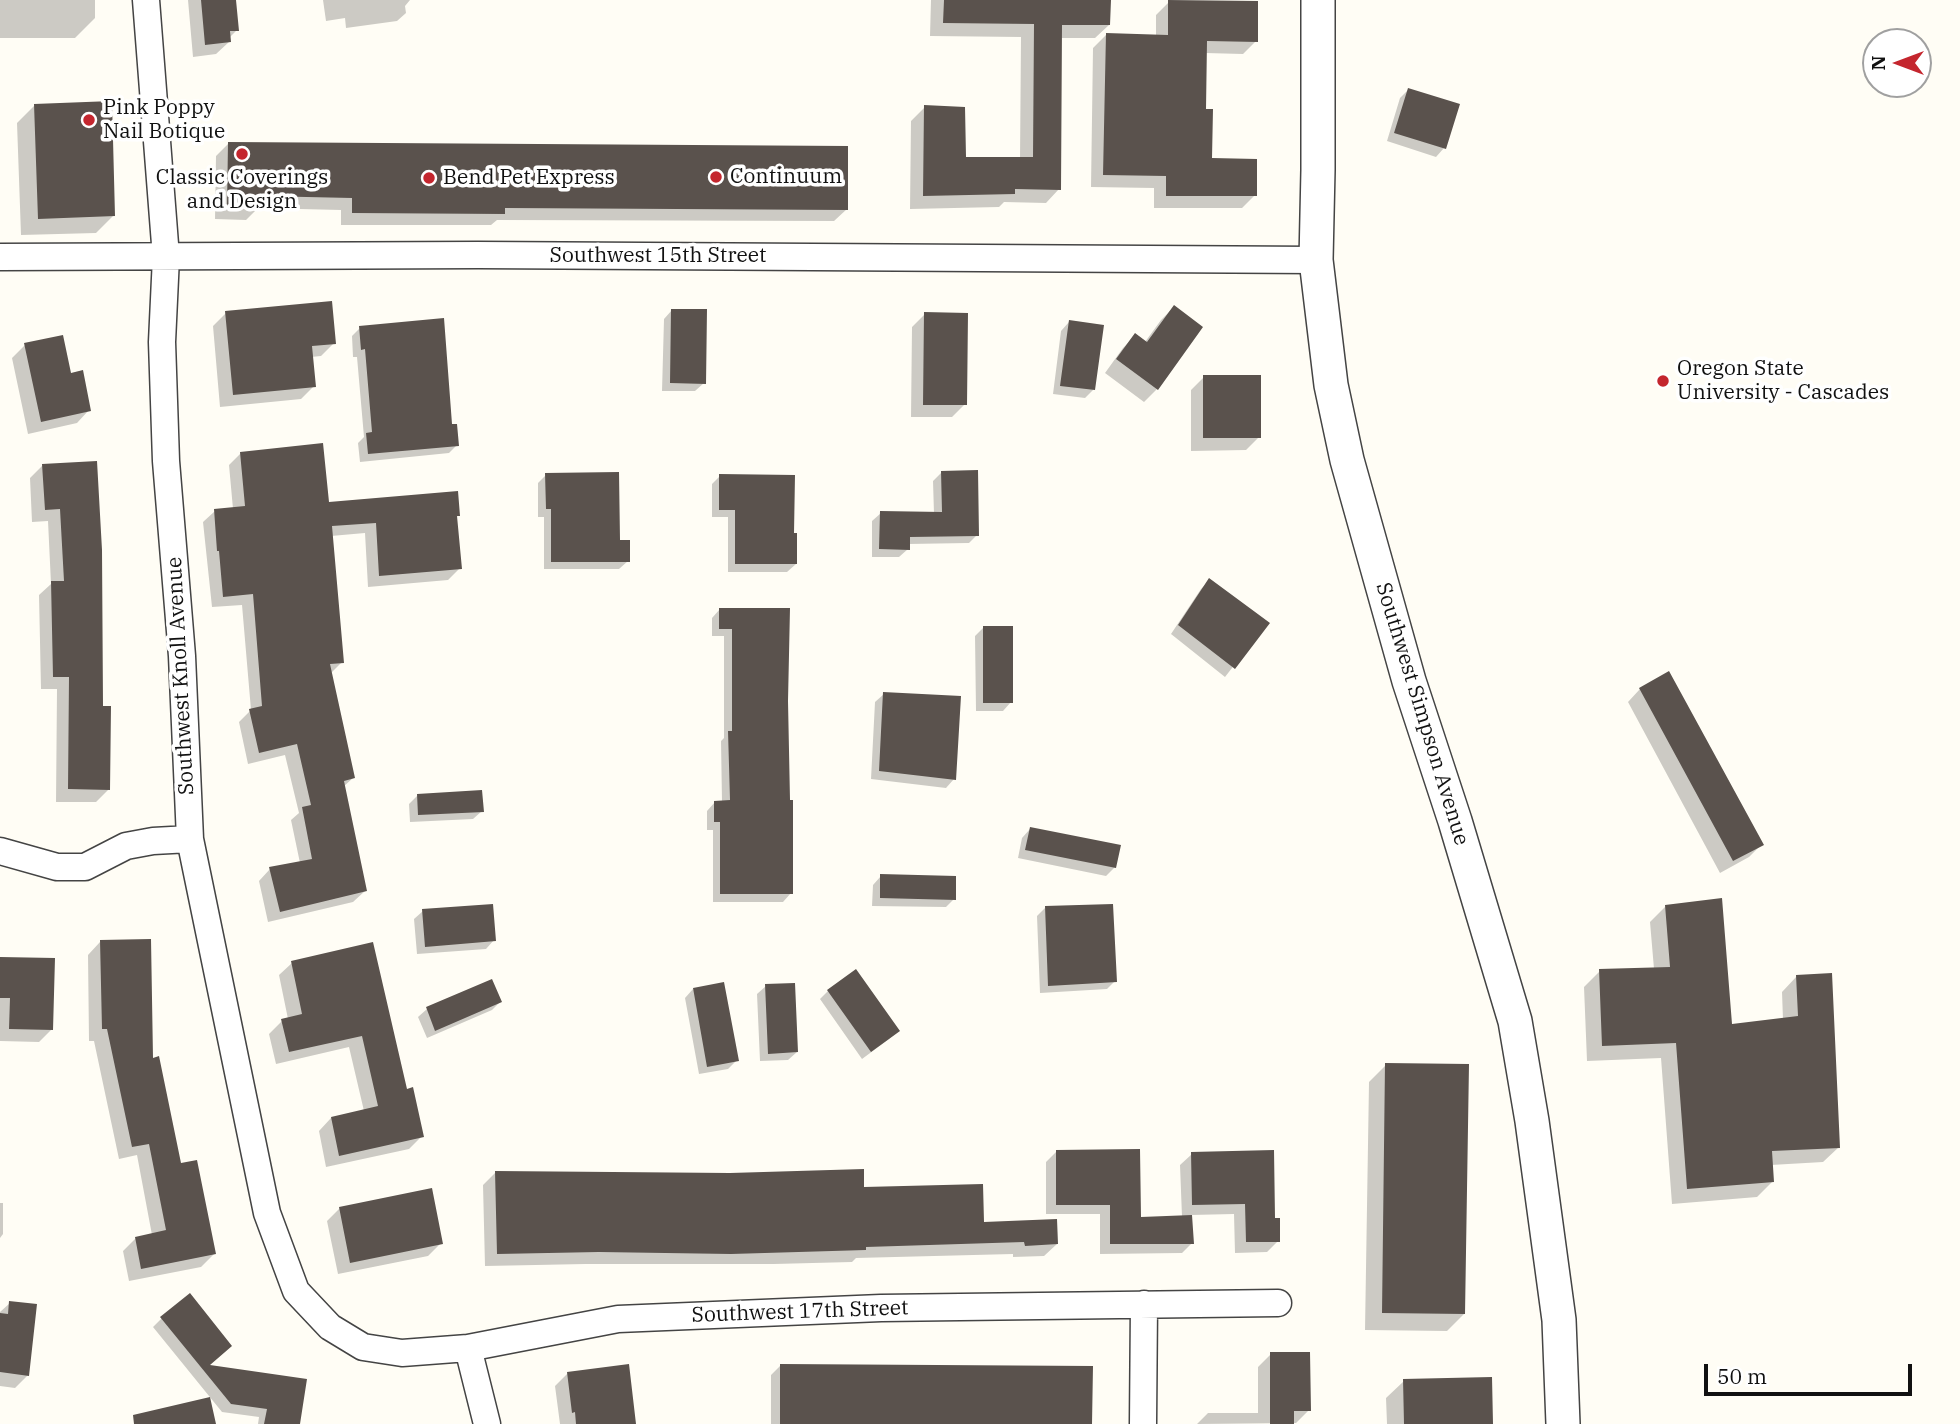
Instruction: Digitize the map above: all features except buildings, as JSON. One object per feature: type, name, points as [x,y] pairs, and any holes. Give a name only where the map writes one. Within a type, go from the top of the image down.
[{"type":"street","name":"Southwest Knoll Avenue","points":[[146,0],[166,257],[162,342],[166,461],[182,656],[190,839],[268,1213],[296,1291],[330,1327]]},
{"type":"street","name":"Southwest Simpson Avenue","points":[[1318,0],[1316,260],[1331,385],[1347,460],[1409,681],[1455,821],[1515,1021],[1532,1121],[1557,1307],[1563,1424]]},
{"type":"street","name":"Southwest 15th Street","points":[[0,257],[492,256],[1316,260]]},
{"type":"street","points":[[0,851],[57,867],[85,867],[126,846],[190,839]]},
{"type":"street","name":"Southwest 17th Street","points":[[330,1327],[363,1347],[402,1353],[468,1348],[618,1320],[881,1308],[1278,1303]]},
{"type":"street","points":[[1143,1424],[1144,1304]]},
{"type":"street","points":[[468,1348],[487,1424]]},
{"type":"place","name":"Pink Poppy Nail Botique","points":[[89,120]]},
{"type":"place","name":"Classic Coverings and Design","points":[[242,154]]},
{"type":"place","name":"Continuum","points":[[716,177]]},
{"type":"place","name":"Bend Pet Express","points":[[429,178]]},
{"type":"place","name":"Oregon State University - Cascades","points":[[1663,381]]}]
